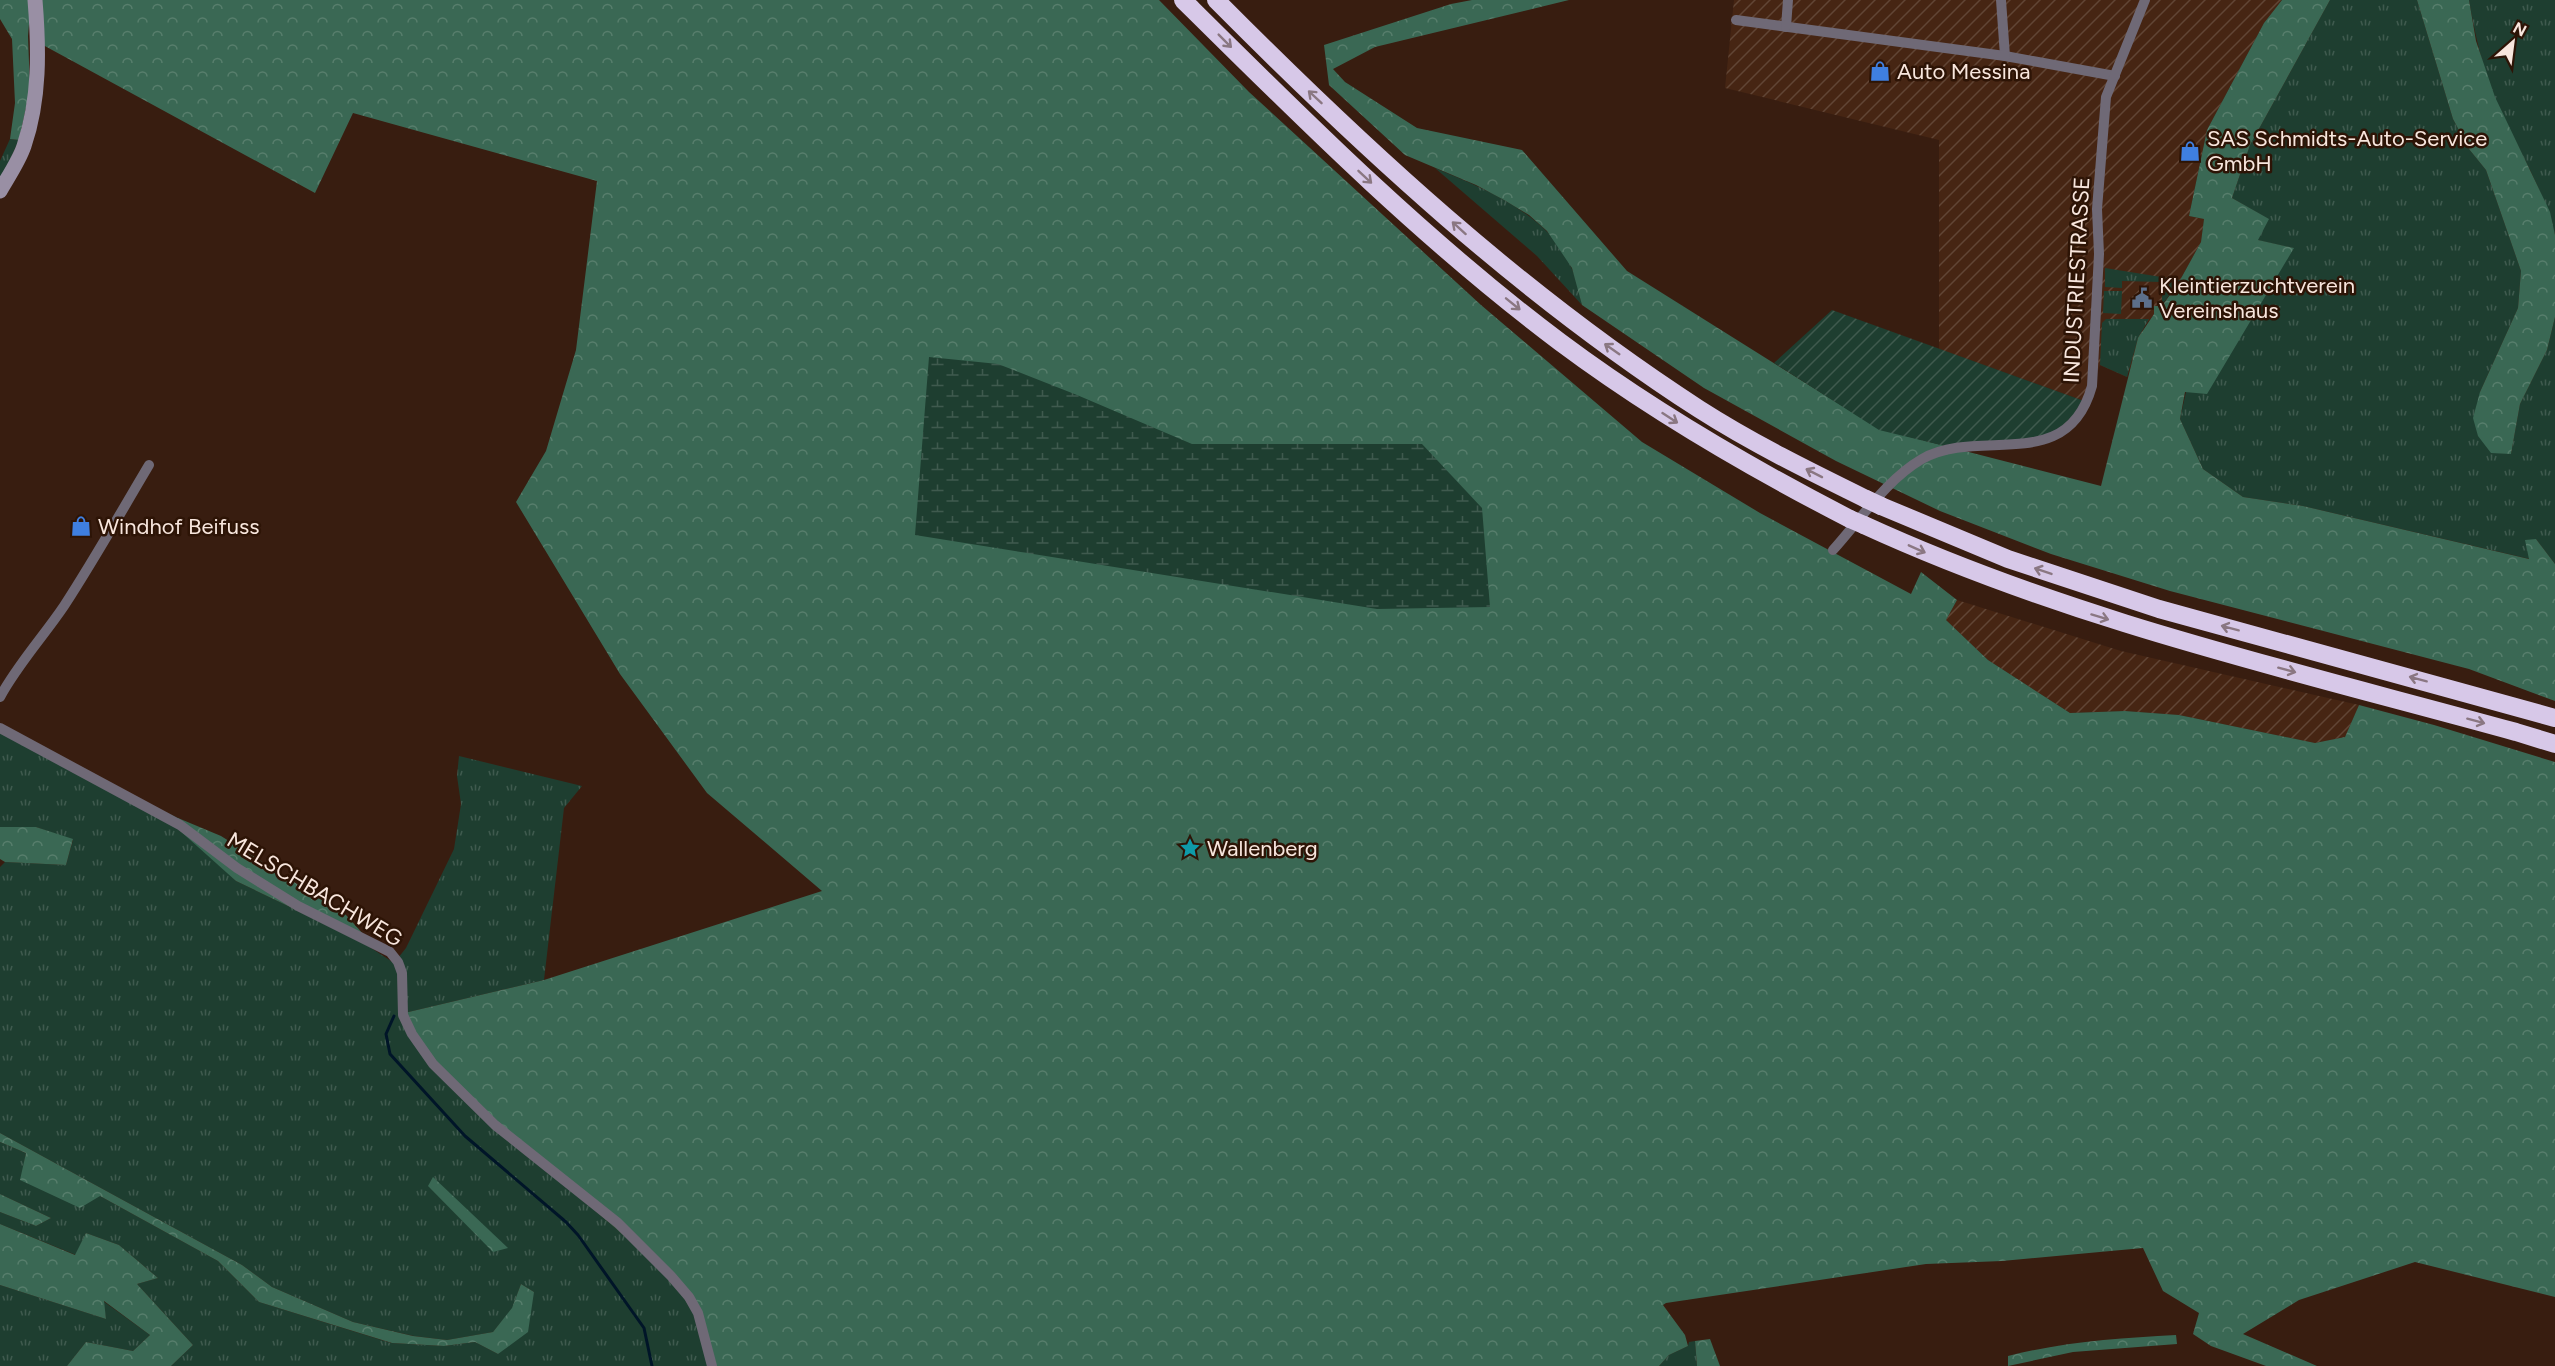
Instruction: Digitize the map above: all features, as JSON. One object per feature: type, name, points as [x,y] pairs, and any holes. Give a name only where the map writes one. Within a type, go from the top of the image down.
[{"type":"highway","points":[[1183,0],[1380,191],[1459,260],[1559,341],[1643,401],[1723,451],[1857,522],[1925,553],[2076,609],[2232,655],[2555,744]]},
{"type":"highway","points":[[1216,0],[1278,62],[1392,168],[1482,249],[1568,318],[1701,410],[1800,466],[1873,502],[2008,559],[2159,609],[2555,718]]},
{"type":"street","points":[[0,191],[23,148],[33,111],[37,76],[35,0]]},
{"type":"street","points":[[1786,27],[1788,0]]},
{"type":"street","points":[[2001,0],[2005,57]]},
{"type":"street","name":"INDUSTRIESTRASSE","points":[[1833,550],[1896,478],[1921,460],[1940,450],[1959,446],[2013,445],[2051,438],[2075,420],[2087,402],[2092,386],[2099,254],[2097,209],[2106,97],[2145,0]]},
{"type":"street","points":[[1736,20],[2005,57],[2115,76]]},
{"type":"street","points":[[0,697],[13,673],[54,621],[86,573],[149,465]]},
{"type":"street","name":"MELSCHBACHWEG","points":[[0,728],[180,825],[237,868],[298,906],[390,952],[398,962],[402,973],[403,1015],[412,1034],[433,1064],[495,1125],[618,1223],[671,1276],[698,1313],[712,1366]]},
{"type":"shaded area","points":[[1734,0],[2282,0],[2264,23],[2207,130],[2189,216],[2204,219],[2201,242],[2179,282],[2144,327],[2127,377],[2100,365],[2087,402],[1939,349],[1939,140],[1725,88]]},
{"type":"shaded area","points":[[1957,600],[2121,651],[2359,705],[2345,737],[2315,743],[2179,715],[2125,711],[2070,713],[1988,660],[1946,620]]},
{"type":"green space","points":[[0,0],[31,0],[28,36],[30,89],[19,140],[10,139],[15,103],[12,39],[0,19]]},
{"type":"green space","points":[[42,0],[1159,0],[1249,92],[1481,305],[1642,442],[1760,513],[1911,594],[1921,572],[1957,600],[1946,620],[1988,660],[2070,713],[2125,711],[2179,715],[2315,743],[2345,737],[2359,705],[2555,762],[2555,1297],[2415,1262],[2299,1300],[2243,1334],[2317,1366],[2266,1366],[2211,1346],[2193,1334],[2199,1313],[2163,1291],[2143,1248],[2002,1261],[1926,1264],[1666,1303],[1663,1305],[1685,1335],[1688,1346],[1669,1355],[1659,1366],[708,1366],[695,1315],[681,1294],[649,1257],[448,1084],[400,1014],[544,980],[822,891],[707,793],[620,674],[516,502],[546,451],[576,350],[597,181],[353,113],[315,193],[43,45]]},
{"type":"green space","points":[[1472,0],[1569,0],[1375,47],[1333,69],[1345,82],[1417,128],[1522,150],[1627,271],[1879,429],[2101,486],[2138,338],[2154,314],[2154,306],[2162,306],[2179,282],[2201,242],[2204,219],[2189,216],[2207,130],[2264,23],[2282,0],[2330,0],[2250,145],[2232,198],[2269,219],[2258,240],[2294,248],[2207,394],[2185,392],[2180,419],[2203,469],[2243,497],[2303,506],[2529,559],[2525,540],[2536,539],[2555,564],[2555,701],[2469,669],[2170,591],[2051,554],[1940,511],[1836,461],[1704,388],[1582,305],[1572,268],[1547,231],[1529,215],[1476,185],[1405,155],[1329,85],[1324,45],[1451,4]]},
{"type":"green space","points":[[2330,0],[2417,0],[2453,119],[2469,149],[2486,170],[2521,271],[2518,308],[2480,392],[2511,454],[2520,404],[2547,350],[2555,317],[2555,564],[2536,539],[2530,559],[2303,506],[2243,497],[2203,469],[2180,419],[2186,392],[2293,248],[2257,240],[2268,219],[2232,198],[2250,145]]},
{"type":"green space","points":[[2417,0],[2469,0],[2476,41],[2495,97],[2550,212],[2555,235],[2555,317],[2547,350],[2520,404],[2511,454],[2491,453],[2478,436],[2473,418],[2480,392],[2518,308],[2521,271],[2486,170],[2469,149],[2453,119]]},
{"type":"green space","points":[[2469,0],[2555,0],[2555,235],[2536,183],[2490,87],[2479,50]]},
{"type":"green space","points":[[10,139],[19,140],[0,182],[0,161]]},
{"type":"green space","points":[[1435,168],[1495,195],[1533,219],[1549,233],[1562,250],[1572,269],[1582,305],[1537,256]]},
{"type":"green space","points":[[2105,268],[2180,280],[2162,305],[2162,282],[2122,281],[2122,288],[2105,287]]},
{"type":"green space","points":[[2104,291],[2122,291],[2121,314],[2103,313]]},
{"type":"green space","points":[[1832,310],[2087,402],[2051,437],[1945,446],[1879,430],[1774,363]]},
{"type":"green space","points":[[2106,319],[2149,319],[2138,338],[2127,377],[2100,365],[2102,323]]},
{"type":"green space","points":[[929,357],[998,364],[1192,444],[1422,444],[1482,508],[1490,607],[1377,609],[915,535]]},
{"type":"green space","points":[[0,733],[178,818],[236,881],[359,940],[394,963],[406,948],[454,849],[461,804],[457,776],[459,756],[582,786],[564,808],[544,980],[400,1014],[565,1185],[649,1257],[681,1294],[695,1315],[708,1366],[171,1366],[193,1345],[137,1284],[158,1278],[119,1245],[86,1233],[76,1255],[0,1224],[0,1212],[36,1226],[51,1218],[0,1194],[0,1142],[26,1153],[21,1180],[100,1196],[218,1261],[259,1302],[391,1343],[444,1346],[475,1342],[498,1354],[534,1292],[521,1284],[512,1309],[493,1332],[447,1340],[414,1336],[353,1322],[272,1287],[242,1265],[0,1133],[0,867],[5,862],[66,865],[73,840],[36,827],[0,827]]},
{"type":"green space","points":[[178,818],[221,836],[346,915],[364,935],[359,940],[236,881],[178,829]]},
{"type":"green space","points":[[0,827],[36,827],[73,839],[66,865],[5,862],[0,859]]},
{"type":"green space","points":[[0,1133],[242,1265],[272,1287],[353,1322],[413,1336],[447,1340],[493,1332],[512,1308],[521,1284],[534,1292],[528,1332],[498,1354],[475,1342],[444,1346],[392,1343],[259,1302],[218,1261],[100,1196],[80,1208],[20,1180],[26,1153],[0,1142]]},
{"type":"green space","points":[[433,1177],[508,1248],[493,1252],[428,1186]]},
{"type":"green space","points":[[0,1194],[51,1218],[36,1226],[0,1212]]},
{"type":"green space","points":[[0,1224],[75,1255],[86,1233],[119,1245],[158,1278],[137,1284],[193,1345],[171,1366],[67,1366],[86,1342],[133,1351],[150,1335],[104,1301],[106,1319],[0,1285]]},
{"type":"green space","points":[[0,1285],[106,1319],[103,1301],[150,1335],[133,1351],[86,1342],[67,1366],[0,1366]]},
{"type":"green space","points":[[2176,1335],[2177,1344],[2073,1352],[2008,1366],[2008,1356],[2049,1347],[2112,1339]]},
{"type":"green space","points":[[1710,1339],[1720,1366],[1697,1366],[1695,1341]]},
{"type":"green space","points":[[1695,1341],[1697,1366],[1659,1366],[1669,1355],[1688,1346],[1689,1342]]},
{"type":"waterway","points":[[394,1016],[386,1034],[390,1054],[465,1136],[566,1222],[578,1235],[644,1328],[652,1366]]},
{"type":"place","name":"Auto Messina","points":[[1880,71]]},
{"type":"place","name":"SAS Schmidts-Auto-Service GmbH","points":[[2190,151]]},
{"type":"place","name":"Kleintierzuchtverein Vereinshaus","points":[[2142,298]]},
{"type":"place","name":"Windhof Beifuss","points":[[81,526]]},
{"type":"place","name":"Wallenberg","points":[[1190,848]]}]
